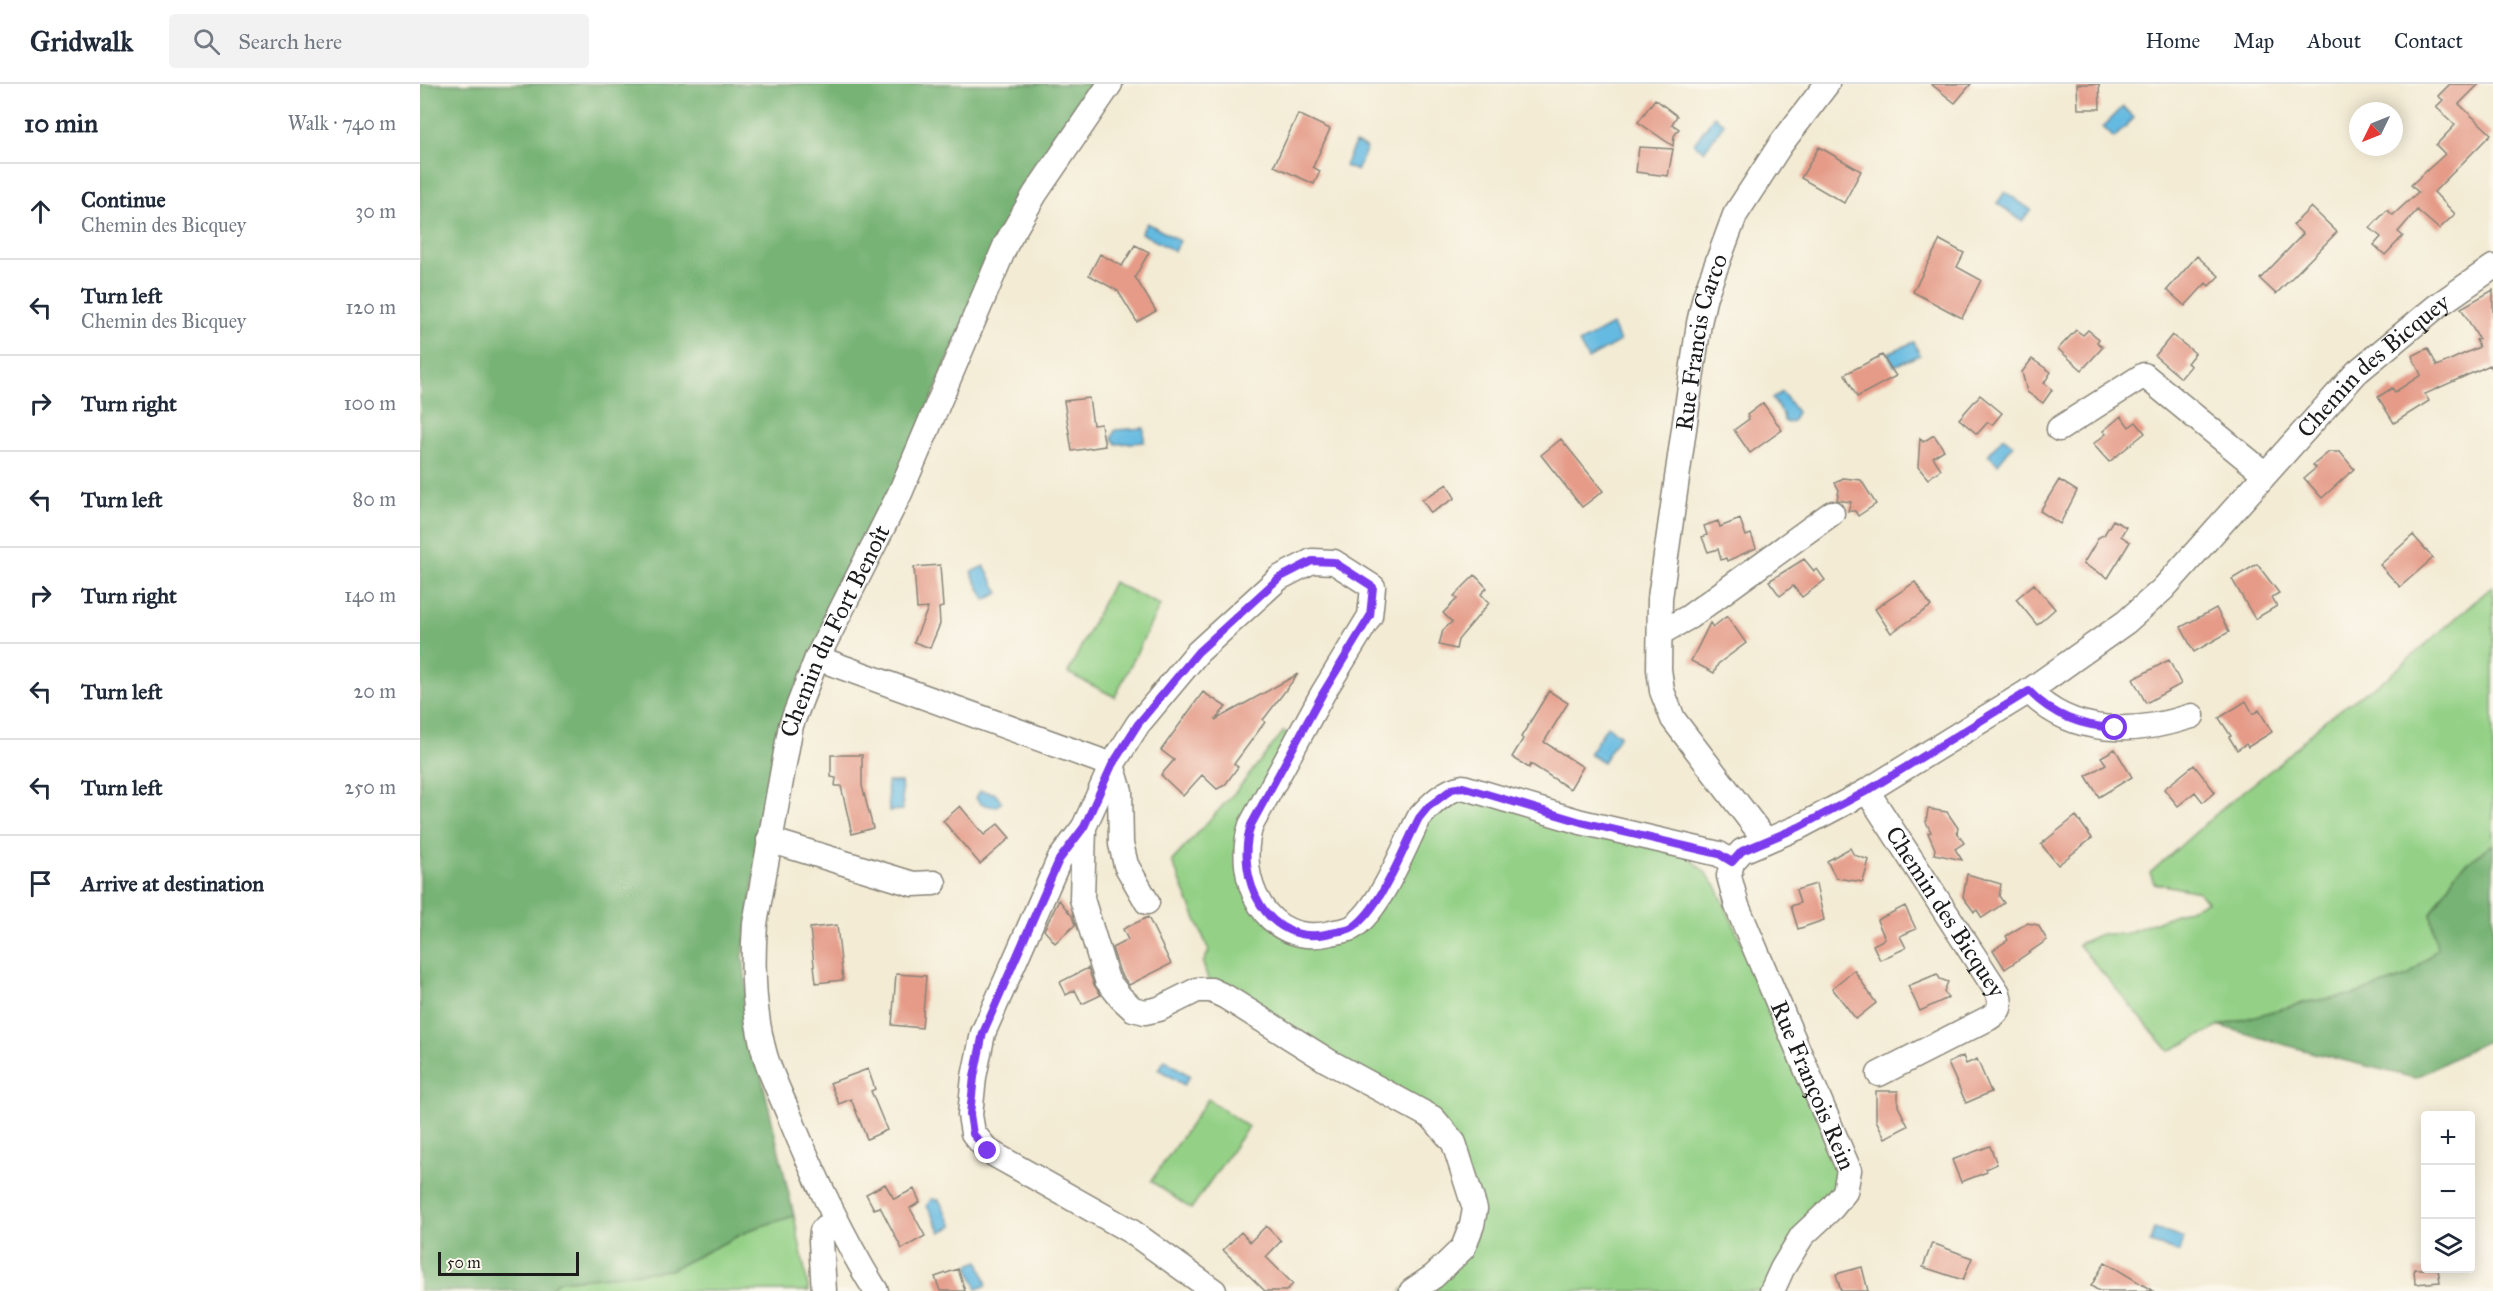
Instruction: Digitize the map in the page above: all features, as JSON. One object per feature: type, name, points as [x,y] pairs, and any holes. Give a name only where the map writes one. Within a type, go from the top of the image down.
[{"type":"street","name":"Chemin du Fort Benoît","points":[[876,1291],[834,1219],[765,1056],[757,1017],[753,953],[755,924],[791,725],[817,658],[900,493],[1006,244],[1035,194],[1110,84]]},
{"type":"street","name":"Rue Francis Carco","points":[[1766,841],[1672,719],[1662,691],[1659,669],[1660,598],[1699,323],[1705,296],[1735,215],[1780,144],[1827,84]]},
{"type":"street","name":"Chemin des Bicquey","points":[[1732,862],[1742,851],[1799,827],[1867,791],[2029,691],[2126,622],[2163,589],[2357,372],[2437,306],[2493,267]]},
{"type":"street","points":[[2059,429],[2144,375],[2265,474]]},
{"type":"street","points":[[1659,633],[1689,617],[1832,513]]},
{"type":"street","points":[[1214,1291],[1132,1232],[988,1151],[973,1134],[970,1114],[974,1077],[983,1033],[1059,860],[1084,827],[1112,765],[1138,724],[1198,652],[1279,578],[1312,561],[1334,562],[1373,587],[1370,616],[1323,693],[1251,825],[1246,842],[1245,858],[1252,889],[1260,905],[1272,919],[1288,929],[1306,935],[1322,935],[1352,928],[1375,906],[1419,818],[1428,807],[1452,789],[1463,787],[1581,822],[1719,854],[1732,862]]},
{"type":"street","points":[[817,658],[1112,765]]},
{"type":"street","points":[[2029,691],[2044,706],[2061,717],[2103,727],[2141,727],[2173,722],[2192,716]]},
{"type":"street","points":[[1112,765],[1120,791],[1121,844],[1126,865],[1147,902]]},
{"type":"street","name":"Chemin des Bicquey","points":[[1867,791],[1998,993],[2001,1003],[1998,1012],[1989,1018],[1879,1074]]},
{"type":"street","points":[[1084,827],[1082,899],[1107,980],[1133,1009],[1145,1012],[1159,1009],[1197,990],[1211,990],[1328,1061],[1434,1118],[1454,1143],[1474,1209],[1473,1225],[1463,1248],[1434,1276],[1412,1291]]},
{"type":"street","points":[[769,840],[913,884],[934,883]]},
{"type":"street","name":"Rue François Rein","points":[[1732,862],[1729,876],[1737,906],[1849,1170],[1845,1192],[1832,1208],[1802,1236],[1772,1291]]},
{"type":"street","points":[[824,1291],[822,1231],[834,1219]]},
{"type":"green space","points":[[420,84],[1096,84],[1014,204],[924,417],[777,746],[765,801],[743,956],[752,1035],[794,1216],[752,1229],[670,1270],[559,1281],[548,1291],[420,1291]]},
{"type":"green space","points":[[1113,582],[1160,605],[1115,697],[1068,673]]},
{"type":"green space","points":[[2493,586],[2493,844],[2457,871],[2431,914],[2437,949],[2408,976],[2352,995],[2306,1002],[2220,1026],[2169,1051],[2078,944],[2101,934],[2124,934],[2207,902],[2199,892],[2154,883],[2150,873],[2224,807],[2281,762],[2325,720],[2389,676]]},
{"type":"green space","points":[[1284,731],[1292,738],[1245,822],[1268,923],[1352,933],[1424,820],[1460,796],[1686,854],[1707,874],[1717,888],[1848,1177],[1764,1291],[1401,1291],[1471,1235],[1453,1144],[1212,993],[1203,963],[1209,951],[1172,861],[1237,790]]},
{"type":"green space","points":[[2493,844],[2493,1043],[2485,1042],[2415,1078],[2314,1053],[2220,1026],[2306,1002],[2352,995],[2408,976],[2437,949],[2431,914],[2457,871]]},
{"type":"green space","points":[[1208,1099],[1248,1127],[1191,1209],[1151,1181]]},
{"type":"green space","points":[[794,1216],[809,1291],[548,1291],[559,1281],[670,1270],[752,1229]]},
{"type":"water","points":[[2123,107],[2134,118],[2114,138],[2103,127]]},
{"type":"water","points":[[1714,116],[1724,124],[1704,151],[1694,144]]},
{"type":"water","points":[[1355,143],[1367,148],[1357,171],[1345,166]]},
{"type":"water","points":[[2005,192],[2031,210],[2022,221],[1997,203]]},
{"type":"water","points":[[1147,223],[1180,241],[1174,251],[1141,233]]},
{"type":"water","points":[[1612,325],[1620,341],[1588,359],[1579,343]]},
{"type":"water","points":[[1914,342],[1920,355],[1894,366],[1888,353]]},
{"type":"water","points":[[1782,392],[1797,412],[1793,421],[1788,423],[1784,421],[1783,414],[1772,399]]},
{"type":"water","points":[[1144,428],[1144,442],[1116,444],[1112,438],[1115,430]]},
{"type":"water","points":[[2003,437],[2013,445],[1998,464],[1988,455]]},
{"type":"water","points":[[984,566],[999,593],[985,600],[971,572]]},
{"type":"water","points":[[1607,726],[1620,735],[1603,762],[1589,754]]},
{"type":"water","points":[[887,782],[901,782],[903,810],[889,811]]},
{"type":"water","points":[[980,791],[994,793],[1002,802],[995,807],[981,804],[976,798]]},
{"type":"water","points":[[1165,1060],[1190,1076],[1184,1085],[1158,1069]]},
{"type":"water","points":[[931,1199],[939,1200],[953,1226],[941,1232],[927,1206]]},
{"type":"water","points":[[2154,1229],[2183,1238],[2179,1252],[2150,1243]]},
{"type":"water","points":[[979,1261],[987,1285],[977,1289],[968,1265]]},
{"type":"building","points":[[1931,84],[1971,84],[1955,103]]},
{"type":"building","points":[[2077,84],[2099,84],[2100,109],[2078,109]]},
{"type":"building","points":[[2450,84],[2479,84],[2459,104],[2491,134],[2434,192],[2455,214],[2439,229],[2417,210],[2398,232],[2403,236],[2385,255],[2374,245],[2381,237],[2370,228],[2387,210],[2393,215],[2418,192],[2411,185],[2445,154],[2436,145],[2455,125],[2436,107],[2443,100],[2438,96]]},
{"type":"building","points":[[1655,99],[1677,116],[1672,124],[1679,129],[1674,136],[1673,146],[1638,122]]},
{"type":"building","points":[[1298,114],[1330,129],[1313,167],[1320,171],[1314,184],[1274,166]]},
{"type":"building","points":[[1639,147],[1673,149],[1668,176],[1636,172]]},
{"type":"building","points":[[1819,147],[1861,171],[1844,203],[1801,178]]},
{"type":"building","points":[[2311,207],[2337,232],[2276,294],[2260,279],[2303,234],[2293,225]]},
{"type":"building","points":[[1940,240],[1964,253],[1957,267],[1981,280],[1962,318],[1913,292]]},
{"type":"building","points":[[1135,245],[1149,252],[1135,277],[1156,311],[1137,322],[1118,291],[1089,275],[1100,254],[1122,266]]},
{"type":"building","points":[[2197,256],[2219,276],[2209,286],[2206,283],[2185,306],[2167,290]]},
{"type":"building","points":[[2493,290],[2493,371],[2490,365],[2425,394],[2429,401],[2394,423],[2378,397],[2392,388],[2395,392],[2421,375],[2412,356],[2428,348],[2437,366],[2479,347],[2476,340],[2479,339],[2461,308]]},
{"type":"building","points":[[2076,330],[2083,335],[2088,330],[2099,339],[2097,342],[2103,347],[2082,370],[2058,349]]},
{"type":"building","points":[[2172,335],[2195,353],[2187,363],[2191,366],[2181,378],[2155,356]]},
{"type":"building","points":[[1882,355],[1896,376],[1857,397],[1845,374]]},
{"type":"building","points":[[2032,359],[2051,372],[2044,383],[2052,390],[2043,403],[2027,392],[2022,372]]},
{"type":"building","points":[[1980,395],[2002,413],[1992,425],[1988,422],[1977,434],[1959,419]]},
{"type":"building","points":[[1089,398],[1093,425],[1101,424],[1105,446],[1072,451],[1064,401]]},
{"type":"building","points":[[1763,403],[1782,430],[1750,453],[1734,430],[1749,419],[1747,415]]},
{"type":"building","points":[[2121,416],[2129,427],[2136,422],[2145,433],[2109,462],[2093,444],[2106,434],[2103,431]]},
{"type":"building","points":[[1934,435],[1944,450],[1933,457],[1941,469],[1928,479],[1918,467],[1920,438],[1923,442]]},
{"type":"building","points":[[1561,439],[1603,491],[1582,507],[1541,455]]},
{"type":"building","points":[[2329,452],[2340,452],[2354,469],[2322,498],[2304,478],[2316,468],[2313,465]]},
{"type":"building","points":[[1843,478],[1861,480],[1876,504],[1858,516],[1855,511],[1848,511],[1851,502],[1837,500],[1839,490],[1835,483]]},
{"type":"building","points":[[2059,480],[2077,491],[2060,524],[2040,511]]},
{"type":"building","points":[[1447,484],[1455,498],[1431,513],[1422,500]]},
{"type":"building","points":[[1740,519],[1746,536],[1751,534],[1756,548],[1727,561],[1726,558],[1721,560],[1718,549],[1708,552],[1702,537],[1707,535],[1704,526],[1718,521],[1720,527]]},
{"type":"building","points":[[2113,520],[2126,527],[2121,536],[2130,542],[2108,578],[2083,564],[2099,537],[2104,535]]},
{"type":"building","points":[[2413,535],[2433,558],[2400,587],[2380,565]]},
{"type":"building","points":[[1804,559],[1814,571],[1817,569],[1825,580],[1802,597],[1793,586],[1780,596],[1769,581]]},
{"type":"building","points":[[2257,564],[2279,593],[2272,597],[2277,606],[2255,619],[2232,579]]},
{"type":"building","points":[[940,565],[943,607],[939,608],[940,624],[930,648],[914,642],[928,608],[917,609],[914,567]]},
{"type":"building","points":[[1475,575],[1487,588],[1481,594],[1489,603],[1458,640],[1456,649],[1439,645],[1443,630],[1452,622],[1443,613],[1457,599],[1454,596]]},
{"type":"building","points":[[1915,582],[1931,606],[1891,633],[1875,609]]},
{"type":"building","points":[[2034,584],[2055,609],[2037,625],[2016,599]]},
{"type":"building","points":[[2216,608],[2229,632],[2194,652],[2181,627]]},
{"type":"building","points":[[1727,616],[1746,643],[1718,664],[1714,673],[1691,661],[1710,623],[1713,627]]},
{"type":"building","points":[[2169,660],[2181,684],[2146,703],[2133,679]]},
{"type":"building","points":[[1298,674],[1263,720],[1265,722],[1234,764],[1238,767],[1225,785],[1217,789],[1202,775],[1183,796],[1161,775],[1174,760],[1161,750],[1203,692],[1226,707],[1215,720]]},
{"type":"building","points":[[1549,691],[1568,703],[1544,742],[1583,767],[1570,789],[1531,764],[1529,768],[1512,757],[1523,739],[1521,737]]},
{"type":"building","points":[[2246,701],[2253,714],[2259,710],[2272,732],[2248,747],[2246,744],[2237,750],[2219,718]]},
{"type":"building","points":[[2115,749],[2132,777],[2099,797],[2086,776],[2106,764],[2101,757]]},
{"type":"building","points":[[831,755],[862,755],[862,786],[873,828],[852,834],[841,786],[835,786],[836,778],[831,777]]},
{"type":"building","points":[[2194,765],[2215,792],[2203,802],[2195,792],[2178,806],[2164,789]]},
{"type":"building","points":[[960,806],[984,835],[998,824],[1010,838],[980,864],[943,821]]},
{"type":"building","points":[[1928,809],[1947,812],[1958,828],[1957,832],[1964,843],[1955,849],[1962,860],[1934,854],[1935,849],[1928,833],[1931,832],[1926,822]]},
{"type":"building","points":[[2076,816],[2092,838],[2058,865],[2041,844]]},
{"type":"building","points":[[1850,848],[1854,855],[1869,860],[1863,882],[1836,878],[1827,861]]},
{"type":"building","points":[[1967,874],[2001,884],[1999,896],[2004,903],[1982,918],[1977,910],[1974,912],[1963,897]]},
{"type":"building","points":[[1816,884],[1824,920],[1798,929],[1791,906],[1800,903],[1796,890]]},
{"type":"building","points":[[1059,900],[1072,916],[1075,925],[1055,943],[1044,930]]},
{"type":"building","points":[[1905,906],[1916,929],[1900,936],[1906,948],[1880,960],[1873,945],[1885,939],[1877,920]]},
{"type":"building","points":[[1148,917],[1171,964],[1129,985],[1120,973],[1112,948],[1128,940],[1123,929]]},
{"type":"building","points":[[2027,923],[2038,925],[2047,940],[2005,969],[1993,950],[2008,940],[2006,936]]},
{"type":"building","points":[[837,925],[843,980],[816,983],[810,928]]},
{"type":"building","points":[[1088,968],[1094,985],[1101,995],[1082,1004],[1075,990],[1066,995],[1060,982]]},
{"type":"building","points":[[1854,970],[1876,1003],[1856,1019],[1832,988]]},
{"type":"building","points":[[896,974],[926,976],[922,1028],[892,1025]]},
{"type":"building","points":[[1937,974],[1940,979],[1948,982],[1944,991],[1948,998],[1920,1011],[1908,986]]},
{"type":"building","points":[[1963,1056],[1966,1064],[1977,1059],[1991,1092],[1966,1103],[1948,1063]]},
{"type":"building","points":[[868,1069],[875,1089],[871,1091],[887,1130],[867,1139],[851,1099],[839,1104],[830,1083]]},
{"type":"building","points":[[1876,1091],[1898,1091],[1898,1106],[1908,1126],[1885,1138],[1876,1120]]},
{"type":"building","points":[[1990,1146],[1997,1164],[1986,1169],[1987,1172],[1961,1182],[1952,1160]]},
{"type":"building","points":[[885,1184],[894,1199],[914,1189],[920,1202],[910,1208],[925,1236],[902,1249],[880,1207],[874,1209],[866,1194]]},
{"type":"building","points":[[1266,1226],[1281,1241],[1266,1257],[1293,1284],[1286,1291],[1265,1291],[1223,1250],[1241,1232],[1250,1242]]},
{"type":"building","points":[[1932,1243],[1972,1258],[1963,1280],[1923,1267]]},
{"type":"building","points":[[2105,1262],[2153,1291],[2099,1291],[2091,1286]]},
{"type":"building","points":[[1862,1267],[1868,1291],[1841,1291],[1836,1274]]},
{"type":"building","points":[[958,1269],[965,1291],[940,1291],[935,1277]]},
{"type":"building","points":[[2414,1269],[2421,1269],[2421,1273],[2439,1273],[2440,1282],[2415,1284]]},
{"type":"route","points":[[988,1151],[973,1134],[970,1114],[974,1077],[983,1033],[1059,860],[1084,827],[1112,765],[1138,724],[1198,652],[1279,578],[1312,561],[1334,562],[1373,587],[1370,616],[1323,693],[1251,825],[1246,842],[1245,858],[1252,889],[1260,905],[1272,919],[1288,929],[1306,935],[1322,935],[1352,928],[1375,906],[1419,818],[1428,807],[1452,789],[1463,787],[1480,791],[1581,822],[1719,854],[1732,862],[1742,851],[1799,827],[1867,791],[2029,691],[2044,706],[2061,717],[2115,728]]}]
